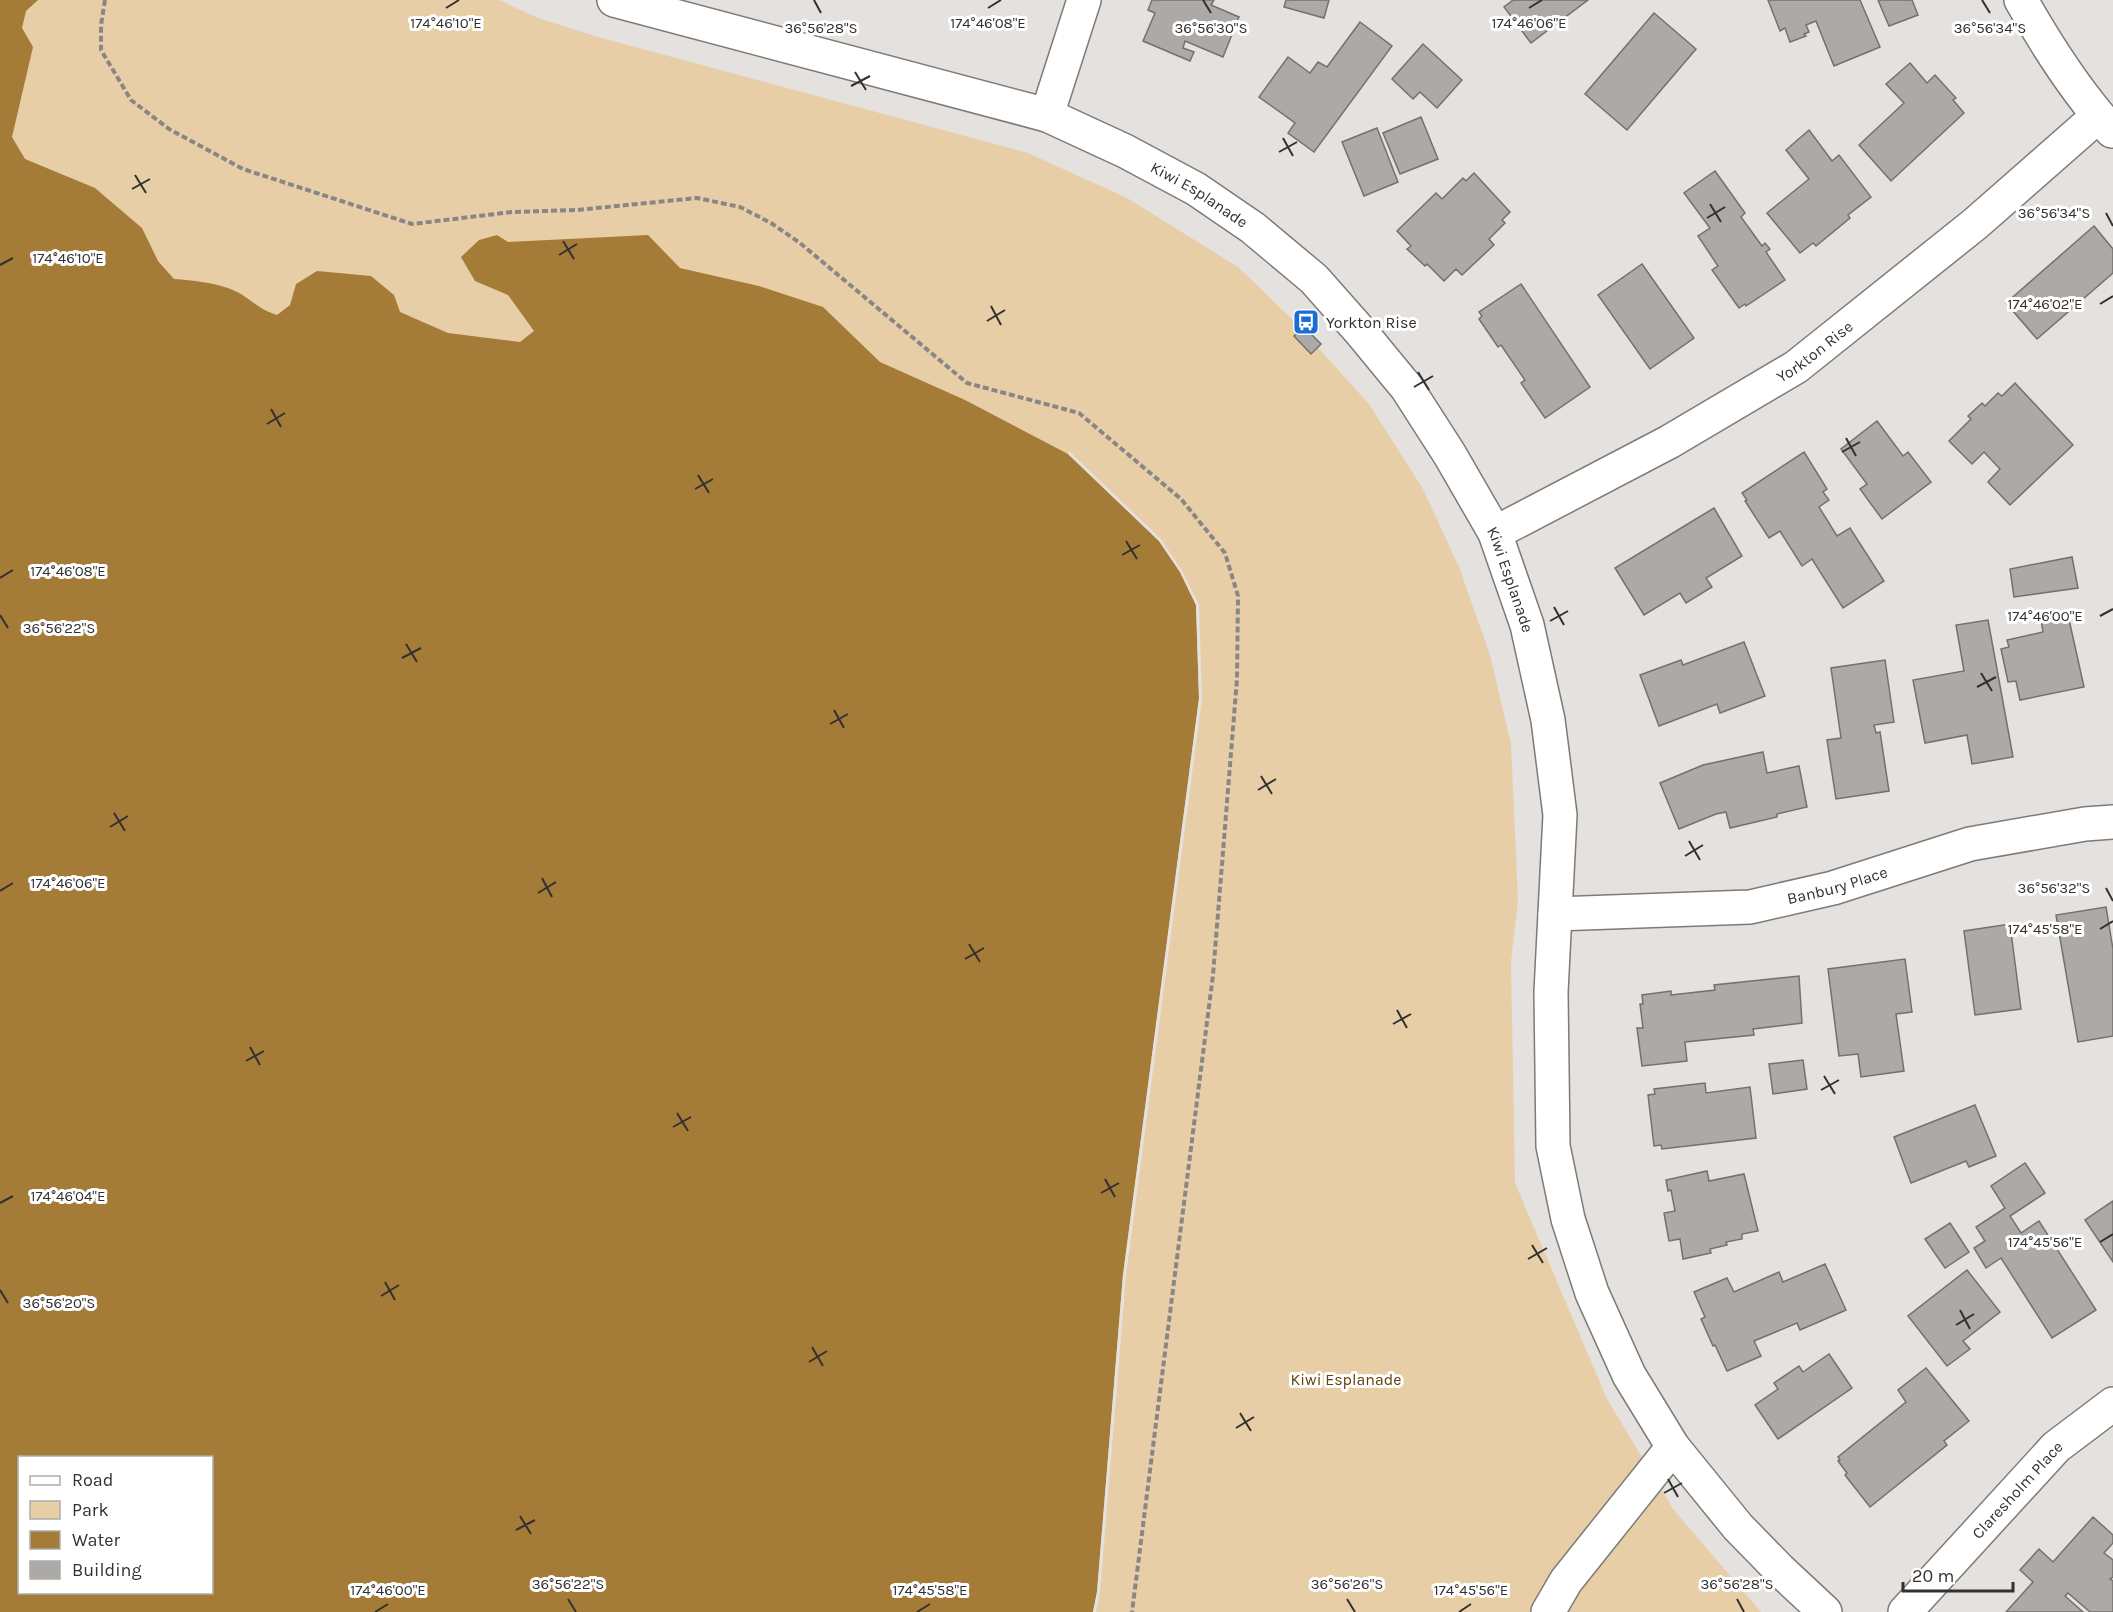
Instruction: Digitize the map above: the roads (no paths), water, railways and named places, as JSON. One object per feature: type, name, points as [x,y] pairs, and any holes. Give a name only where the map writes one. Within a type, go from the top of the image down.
[{"type":"street","name":"Kiwi Esplanade","points":[[614,0],[1047,115],[1125,151],[1196,189],[1253,228],[1314,279],[1407,388],[1450,455],[1495,533],[1527,625],[1548,720],[1560,815],[1551,992],[1553,1146],[1568,1219],[1592,1293],[1629,1375],[1673,1447],[1738,1527],[1825,1612]]},
{"type":"street","points":[[1047,115],[1084,0]]},
{"type":"street","points":[[2021,0],[2042,38],[2105,124]]},
{"type":"street","name":"Yorkton Rise","points":[[1495,533],[1669,442],[1796,367],[2105,124]]},
{"type":"street","name":"Banbury Place","points":[[1555,914],[1750,907],[1833,888],[1970,844],[2085,824],[2113,822]]},
{"type":"street","name":"Claresholm Place","points":[[1905,1612],[2056,1447],[2113,1404]]},
{"type":"street","points":[[1548,1612],[1566,1581],[1673,1447]]},
{"type":"water","points":[[0,0],[38,0],[26,11],[22,28],[33,47],[12,137],[25,159],[95,188],[142,228],[158,261],[174,279],[205,282],[229,288],[264,310],[277,315],[290,305],[296,284],[317,271],[371,276],[394,295],[400,312],[448,333],[520,342],[534,331],[508,295],[475,281],[461,257],[479,240],[497,235],[508,242],[648,235],[680,268],[759,286],[823,307],[880,362],[965,400],[1068,454],[1159,541],[1180,572],[1196,605],[1199,699],[1123,1275],[1097,1592],[1093,1612],[0,1612]]},
{"type":"place","name":"Yorkton Rise","points":[[1306,322]]}]
